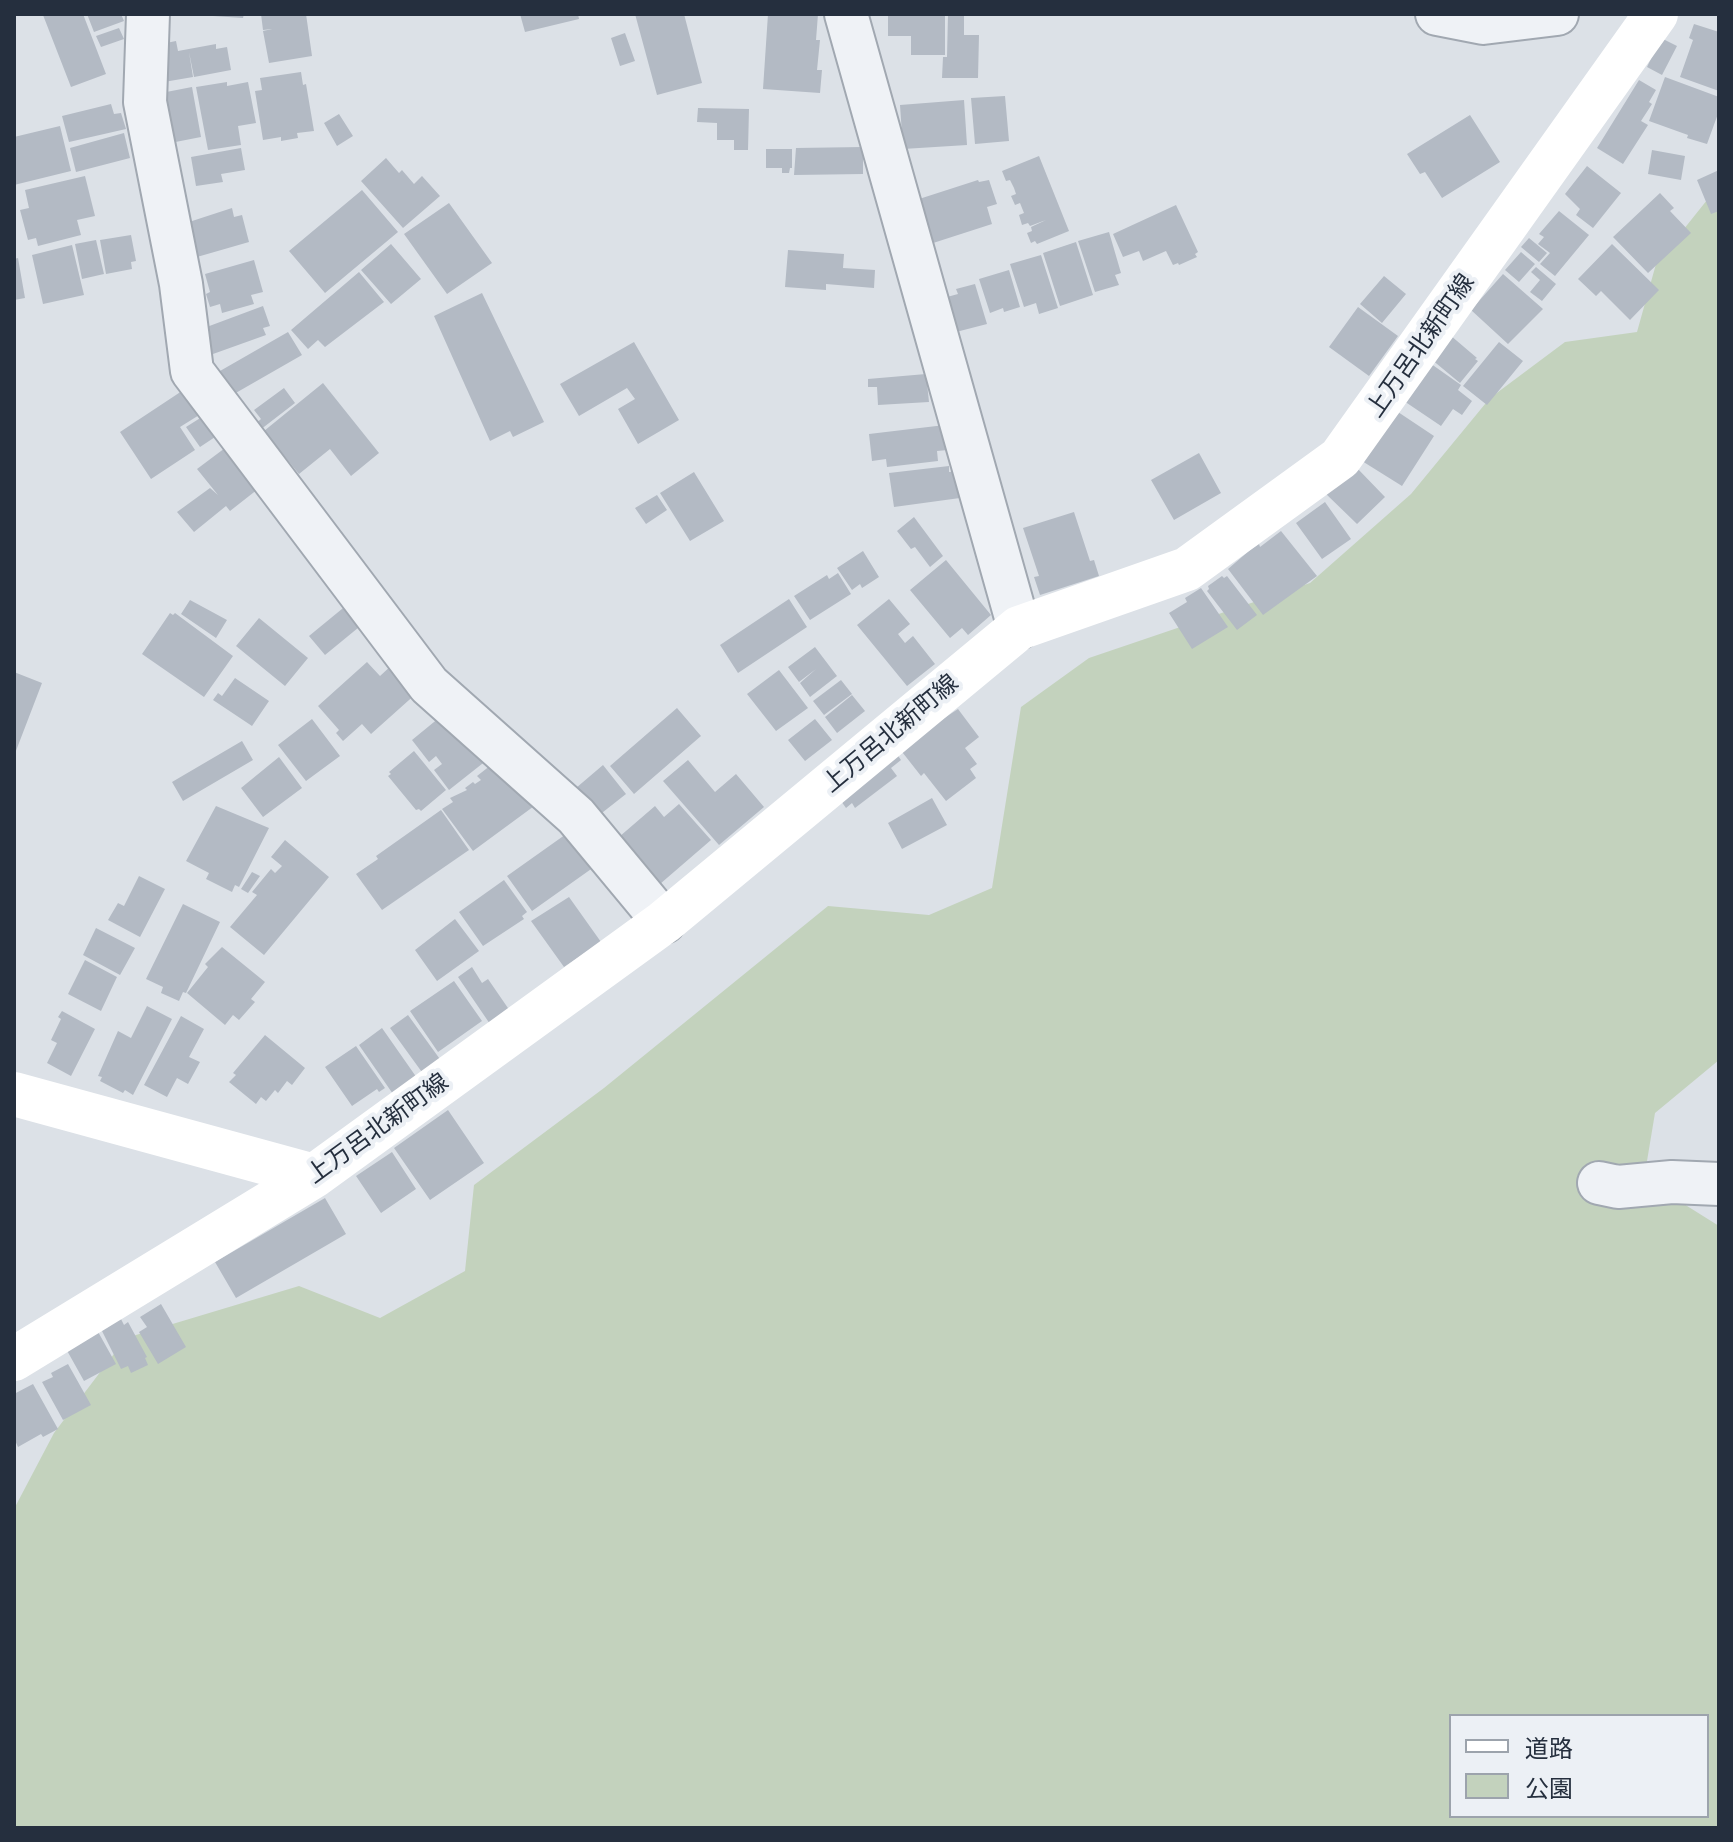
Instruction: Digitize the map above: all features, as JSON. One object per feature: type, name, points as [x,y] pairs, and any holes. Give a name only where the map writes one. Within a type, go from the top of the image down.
[{"type":"main road","name":"上万呂北新町線","points":[[14,1359],[314,1176],[664,922],[1019,628],[1187,569],[1340,458],[1656,14]]},
{"type":"main road","points":[[14,1094],[314,1176]]},
{"type":"street","points":[[148,14],[145,102],[181,284],[192,371],[429,685],[576,816],[664,922]]},
{"type":"street","points":[[846,14],[1019,628]]},
{"type":"street","points":[[1437,14],[1483,23],[1557,14]]},
{"type":"street","points":[[1599,1183],[1618,1187],[1672,1182],[1719,1184]]},
{"type":"green space","points":[[1719,185],[1719,1060],[1655,1113],[1644,1179],[1719,1226],[1719,1828],[14,1828],[14,1509],[54,1433],[126,1338],[299,1286],[380,1318],[465,1271],[474,1185],[604,1088],[828,906],[929,915],[992,888],[1021,707],[1089,658],[1310,583],[1411,494],[1490,398],[1565,342],[1637,332],[1656,264]]},
{"type":"building","points":[[83,14],[106,74],[71,87],[43,15]]},
{"type":"building","points":[[87,14],[121,14],[124,21],[94,32]]},
{"type":"building","points":[[213,14],[244,14],[243,18]]},
{"type":"building","points":[[261,14],[306,14],[312,56],[269,63],[263,31],[272,29],[263,30]]},
{"type":"building","points":[[520,14],[578,14],[579,19],[525,32]]},
{"type":"building","points":[[635,14],[684,14],[702,83],[657,95]]},
{"type":"building","points":[[768,14],[818,14],[816,40],[820,40],[817,70],[822,70],[820,93],[763,89]]},
{"type":"building","points":[[888,14],[945,14],[945,55],[911,55],[911,36],[888,36]]},
{"type":"building","points":[[948,14],[964,14],[964,35],[979,35],[978,78],[942,78],[943,57],[947,57]]},
{"type":"building","points":[[1694,24],[1719,32],[1719,91],[1680,77],[1693,40],[1689,38]]},
{"type":"building","points":[[119,28],[124,39],[101,47],[96,36]]},
{"type":"building","points":[[625,33],[635,61],[620,66],[611,38]]},
{"type":"building","points":[[1661,38],[1677,46],[1662,75],[1647,67]]},
{"type":"building","points":[[176,41],[178,51],[216,44],[216,49],[227,47],[231,70],[194,77],[189,52],[193,77],[158,83],[151,46]]},
{"type":"building","points":[[301,72],[314,131],[297,133],[298,138],[281,141],[281,137],[263,140],[255,91],[262,90],[260,78]]},
{"type":"building","points":[[1665,77],[1719,97],[1719,111],[1707,144],[1649,121]]},
{"type":"building","points":[[1639,80],[1656,90],[1649,102],[1652,104],[1641,121],[1648,125],[1623,164],[1597,148]]},
{"type":"building","points":[[227,82],[227,86],[248,82],[256,123],[238,126],[241,145],[208,150],[196,87]]},
{"type":"building","points":[[192,87],[201,137],[160,145],[151,95]]},
{"type":"building","points":[[1005,96],[1009,141],[975,144],[971,98]]},
{"type":"building","points":[[964,100],[967,145],[903,149],[900,105]]},
{"type":"building","points":[[111,104],[114,114],[121,113],[126,129],[69,142],[62,116]]},
{"type":"building","points":[[698,108],[749,109],[748,150],[734,150],[734,140],[717,140],[717,123],[697,122]]},
{"type":"building","points":[[339,114],[353,136],[337,146],[324,123]]},
{"type":"building","points":[[1470,115],[1500,162],[1442,198],[1425,172],[1420,174],[1407,154]]},
{"type":"building","points":[[60,126],[71,171],[14,185],[14,137]]},
{"type":"building","points":[[124,133],[130,158],[76,172],[70,148]]},
{"type":"building","points":[[863,147],[863,174],[794,175],[796,148]]},
{"type":"building","points":[[241,148],[245,170],[221,174],[223,182],[196,186],[191,157]]},
{"type":"building","points":[[766,149],[792,149],[789,173],[782,173],[782,168],[766,168]]},
{"type":"building","points":[[1652,150],[1685,156],[1681,180],[1648,174]]},
{"type":"building","points":[[1039,156],[1069,231],[1037,244],[1035,241],[1031,243],[1027,233],[1032,231],[1031,227],[1046,220],[1030,226],[1028,223],[1022,225],[1019,215],[1024,213],[1020,203],[1015,205],[1011,196],[1016,194],[1014,188],[1010,180],[1006,181],[1002,171]]},
{"type":"building","points":[[386,158],[414,184],[422,176],[440,196],[403,228],[361,181]]},
{"type":"building","points":[[1587,166],[1621,193],[1593,228],[1576,215],[1580,209],[1565,194]]},
{"type":"building","points":[[1719,170],[1719,211],[1711,214],[1697,180]]},
{"type":"building","points":[[85,176],[95,216],[77,220],[81,235],[38,246],[36,238],[28,240],[20,210],[29,208],[25,190]]},
{"type":"building","points":[[978,180],[989,180],[997,204],[987,207],[992,224],[930,244],[916,200]]},
{"type":"building","points":[[362,190],[398,232],[325,293],[289,251]]},
{"type":"building","points":[[1660,193],[1674,208],[1670,211],[1691,233],[1648,273],[1613,237]]},
{"type":"building","points":[[449,203],[492,263],[447,294],[404,234]]},
{"type":"building","points":[[1176,205],[1198,252],[1195,254],[1197,257],[1173,265],[1166,251],[1143,261],[1139,251],[1123,257],[1113,234]]},
{"type":"building","points":[[232,208],[234,217],[242,215],[249,242],[190,259],[186,223]]},
{"type":"building","points":[[1559,211],[1589,235],[1555,276],[1540,264],[1550,253],[1538,244],[1544,237],[1539,234]]},
{"type":"building","points":[[1109,232],[1121,273],[1115,275],[1119,285],[1095,292],[1078,241]]},
{"type":"building","points":[[131,235],[136,261],[131,262],[132,269],[106,274],[100,240]]},
{"type":"building","points":[[1529,238],[1547,253],[1539,262],[1521,247]]},
{"type":"building","points":[[96,240],[104,274],[82,279],[75,244]]},
{"type":"building","points":[[1076,242],[1093,295],[1060,306],[1043,253]]},
{"type":"building","points":[[391,244],[421,279],[391,304],[361,270]]},
{"type":"building","points":[[1612,244],[1659,290],[1630,320],[1601,291],[1596,296],[1578,279]]},
{"type":"building","points":[[72,245],[84,295],[43,304],[32,255]]},
{"type":"building","points":[[788,250],[844,254],[843,268],[875,270],[874,288],[826,284],[826,290],[785,287]]},
{"type":"building","points":[[1521,252],[1535,264],[1519,282],[1505,270]]},
{"type":"building","points":[[1041,255],[1058,308],[1039,314],[1036,303],[1024,307],[1010,264]]},
{"type":"building","points":[[18,258],[25,298],[14,300],[14,259]]},
{"type":"building","points":[[254,260],[263,292],[251,295],[254,304],[222,313],[220,304],[210,307],[205,274]]},
{"type":"building","points":[[1536,267],[1556,284],[1542,301],[1530,292],[1540,280],[1531,272]]},
{"type":"building","points":[[1009,270],[1020,307],[990,313],[979,279]]},
{"type":"building","points":[[359,272],[384,302],[325,347],[318,340],[308,349],[291,330]]},
{"type":"building","points":[[1503,274],[1543,309],[1508,344],[1471,310]]},
{"type":"building","points":[[1384,276],[1406,294],[1382,323],[1360,304]]},
{"type":"building","points":[[975,284],[987,324],[956,332],[947,297],[958,294],[956,289]]},
{"type":"building","points":[[482,293],[544,422],[513,437],[510,431],[490,441],[434,316]]},
{"type":"building","points":[[263,306],[270,326],[263,328],[266,335],[213,354],[204,328]]},
{"type":"building","points":[[1358,307],[1398,336],[1369,376],[1329,347]]},
{"type":"building","points":[[288,332],[302,355],[227,398],[213,375]]},
{"type":"building","points":[[1450,335],[1478,361],[1460,383],[1431,359]]},
{"type":"building","points":[[634,342],[679,420],[638,444],[618,409],[635,399],[627,388],[579,416],[560,384]]},
{"type":"building","points":[[1499,342],[1523,361],[1487,405],[1463,386]]},
{"type":"building","points":[[1427,361],[1461,385],[1458,390],[1472,401],[1462,415],[1453,409],[1441,426],[1401,399]]},
{"type":"building","points":[[926,374],[929,402],[878,405],[877,387],[868,387],[868,379]]},
{"type":"building","points":[[323,383],[379,453],[351,476],[330,449],[299,474],[264,431]]},
{"type":"building","points":[[188,387],[204,412],[180,427],[195,450],[151,479],[120,432]]},
{"type":"building","points":[[284,388],[295,403],[260,430],[255,424],[261,419],[254,410]]},
{"type":"building","points":[[1395,410],[1434,436],[1402,486],[1362,461]]},
{"type":"building","points":[[205,415],[218,435],[200,447],[186,427]]},
{"type":"building","points":[[945,425],[948,450],[937,451],[938,461],[887,467],[886,459],[872,461],[869,434]]},
{"type":"building","points":[[225,448],[258,489],[230,511],[226,506],[194,532],[177,512],[210,488],[218,495],[197,469]]},
{"type":"building","points":[[1199,453],[1221,493],[1174,520],[1151,480]]},
{"type":"building","points":[[949,466],[949,472],[958,471],[960,498],[894,507],[889,473]]},
{"type":"building","points":[[1357,468],[1385,497],[1357,524],[1324,492]]},
{"type":"building","points":[[694,472],[724,521],[690,541],[660,493]]},
{"type":"building","points":[[657,495],[667,510],[646,524],[635,508]]},
{"type":"building","points":[[1325,502],[1351,539],[1322,559],[1296,523]]},
{"type":"building","points":[[1074,512],[1090,561],[1094,560],[1099,576],[1040,595],[1034,577],[1039,576],[1023,528]]},
{"type":"building","points":[[914,517],[943,556],[930,567],[915,547],[911,549],[897,531]]},
{"type":"building","points":[[1281,531],[1317,576],[1263,615],[1228,569],[1250,550],[1259,544],[1260,547]]},
{"type":"building","points":[[863,551],[879,577],[862,588],[860,584],[852,590],[837,568]]},
{"type":"building","points":[[946,560],[991,615],[968,635],[962,628],[950,638],[910,590]]},
{"type":"building","points":[[838,573],[851,594],[810,620],[794,596],[827,575],[829,579]]},
{"type":"building","points":[[1227,576],[1257,615],[1237,630],[1207,591],[1208,586]]},
{"type":"building","points":[[1201,588],[1228,627],[1192,649],[1169,613],[1187,602],[1185,598]]},
{"type":"building","points":[[789,599],[807,627],[738,673],[720,645]]},
{"type":"building","points":[[889,599],[910,624],[898,634],[905,643],[913,636],[935,664],[907,686],[857,625]]},
{"type":"building","points":[[190,600],[227,620],[216,638],[181,614]]},
{"type":"building","points":[[348,604],[364,623],[325,655],[309,636]]},
{"type":"building","points":[[170,613],[175,613],[233,656],[204,697],[142,654]]},
{"type":"building","points":[[259,618],[308,658],[285,686],[236,646]]},
{"type":"building","points":[[815,647],[837,676],[810,697],[800,683],[816,669],[799,682],[788,667]]},
{"type":"building","points":[[367,662],[380,676],[393,664],[418,692],[371,734],[362,724],[343,741],[336,733],[339,730],[318,706]]},
{"type":"building","points":[[779,670],[808,708],[776,731],[747,694]]},
{"type":"building","points":[[14,672],[42,683],[14,756]]},
{"type":"building","points":[[235,678],[269,701],[252,726],[213,700],[218,693],[222,696]]},
{"type":"building","points":[[841,680],[852,694],[824,715],[813,701]]},
{"type":"building","points":[[852,695],[865,711],[837,733],[825,717]]},
{"type":"building","points":[[677,708],[701,736],[634,794],[610,766]]},
{"type":"building","points":[[958,709],[979,737],[965,748],[977,764],[970,769],[976,778],[946,801],[899,748]]},
{"type":"building","points":[[445,713],[492,756],[449,790],[434,770],[442,764],[436,756],[429,762],[412,740]]},
{"type":"building","points":[[312,719],[340,756],[306,781],[278,745]]},
{"type":"building","points":[[815,719],[832,740],[805,761],[788,740]]},
{"type":"building","points":[[242,741],[253,760],[183,801],[172,782]]},
{"type":"building","points":[[894,750],[901,760],[891,768],[897,776],[855,808],[852,803],[846,808],[836,794]]},
{"type":"building","points":[[414,751],[446,790],[421,811],[416,810],[388,776]]},
{"type":"building","points":[[279,757],[302,788],[263,817],[241,788]]},
{"type":"building","points":[[500,758],[541,801],[473,851],[442,809],[453,802],[450,798],[481,780],[477,776]]},
{"type":"building","points":[[688,760],[715,792],[736,774],[764,807],[719,845],[663,781]]},
{"type":"building","points":[[603,765],[626,794],[598,816],[576,788]]},
{"type":"building","points":[[932,798],[947,825],[902,849],[888,823]]},
{"type":"building","points":[[679,804],[711,840],[660,884],[619,837],[655,806],[664,817]]},
{"type":"building","points":[[216,806],[269,828],[239,887],[235,885],[232,892],[206,879],[209,873],[186,861]]},
{"type":"building","points":[[441,810],[469,850],[382,910],[356,874]]},
{"type":"building","points":[[569,832],[594,867],[532,911],[507,876]]},
{"type":"building","points":[[285,840],[329,877],[264,955],[230,927],[257,895],[252,892],[271,869],[275,873],[282,866],[271,857]]},
{"type":"building","points":[[252,872],[260,876],[248,893],[241,889]]},
{"type":"building","points":[[139,876],[165,889],[140,937],[108,920],[118,903],[124,906]]},
{"type":"building","points":[[504,880],[527,912],[522,916],[524,919],[483,946],[459,912]]},
{"type":"building","points":[[569,897],[601,942],[564,967],[531,921]]},
{"type":"building","points":[[183,904],[220,922],[186,993],[183,992],[179,1001],[161,993],[163,987],[146,979]]},
{"type":"building","points":[[455,919],[479,951],[437,981],[415,950]]},
{"type":"building","points":[[96,928],[135,948],[120,975],[83,955]]},
{"type":"building","points":[[222,947],[265,982],[251,999],[255,1002],[239,1020],[233,1015],[225,1025],[187,993],[208,967],[205,964]]},
{"type":"building","points":[[85,960],[117,977],[101,1011],[68,994]]},
{"type":"building","points":[[472,967],[482,983],[488,979],[510,1011],[490,1024],[458,977]]},
{"type":"building","points":[[454,981],[482,1021],[438,1052],[410,1011]]},
{"type":"building","points":[[147,1006],[172,1019],[133,1095],[125,1090],[123,1093],[100,1081],[102,1077],[98,1076],[118,1031],[131,1038]]},
{"type":"building","points":[[62,1011],[95,1029],[71,1076],[47,1063],[57,1043],[51,1040]]},
{"type":"building","points":[[408,1015],[442,1062],[424,1075],[390,1028]]},
{"type":"building","points":[[181,1016],[204,1029],[189,1057],[200,1062],[188,1084],[177,1078],[167,1097],[144,1085]]},
{"type":"building","points":[[382,1028],[417,1078],[393,1094],[359,1045]]},
{"type":"building","points":[[265,1035],[305,1068],[292,1085],[287,1081],[278,1093],[275,1090],[266,1101],[261,1097],[256,1104],[229,1082]]},
{"type":"building","points":[[356,1046],[385,1088],[379,1092],[377,1089],[352,1106],[325,1067]]},
{"type":"building","points":[[448,1110],[484,1163],[430,1200],[394,1148]]},
{"type":"building","points":[[392,1152],[416,1189],[381,1213],[356,1176]]},
{"type":"building","points":[[325,1198],[346,1234],[236,1298],[215,1262]]},
{"type":"building","points":[[161,1304],[186,1347],[158,1364],[139,1332],[147,1327],[140,1317]]},
{"type":"building","points":[[120,1317],[124,1325],[128,1322],[147,1357],[148,1365],[131,1373],[128,1366],[121,1369],[100,1327]]},
{"type":"building","points":[[97,1330],[116,1364],[84,1381],[65,1347]]},
{"type":"building","points":[[68,1364],[91,1405],[63,1420],[42,1382]]},
{"type":"building","points":[[33,1384],[58,1429],[43,1437],[41,1434],[18,1447],[14,1438],[14,1394]]}]
